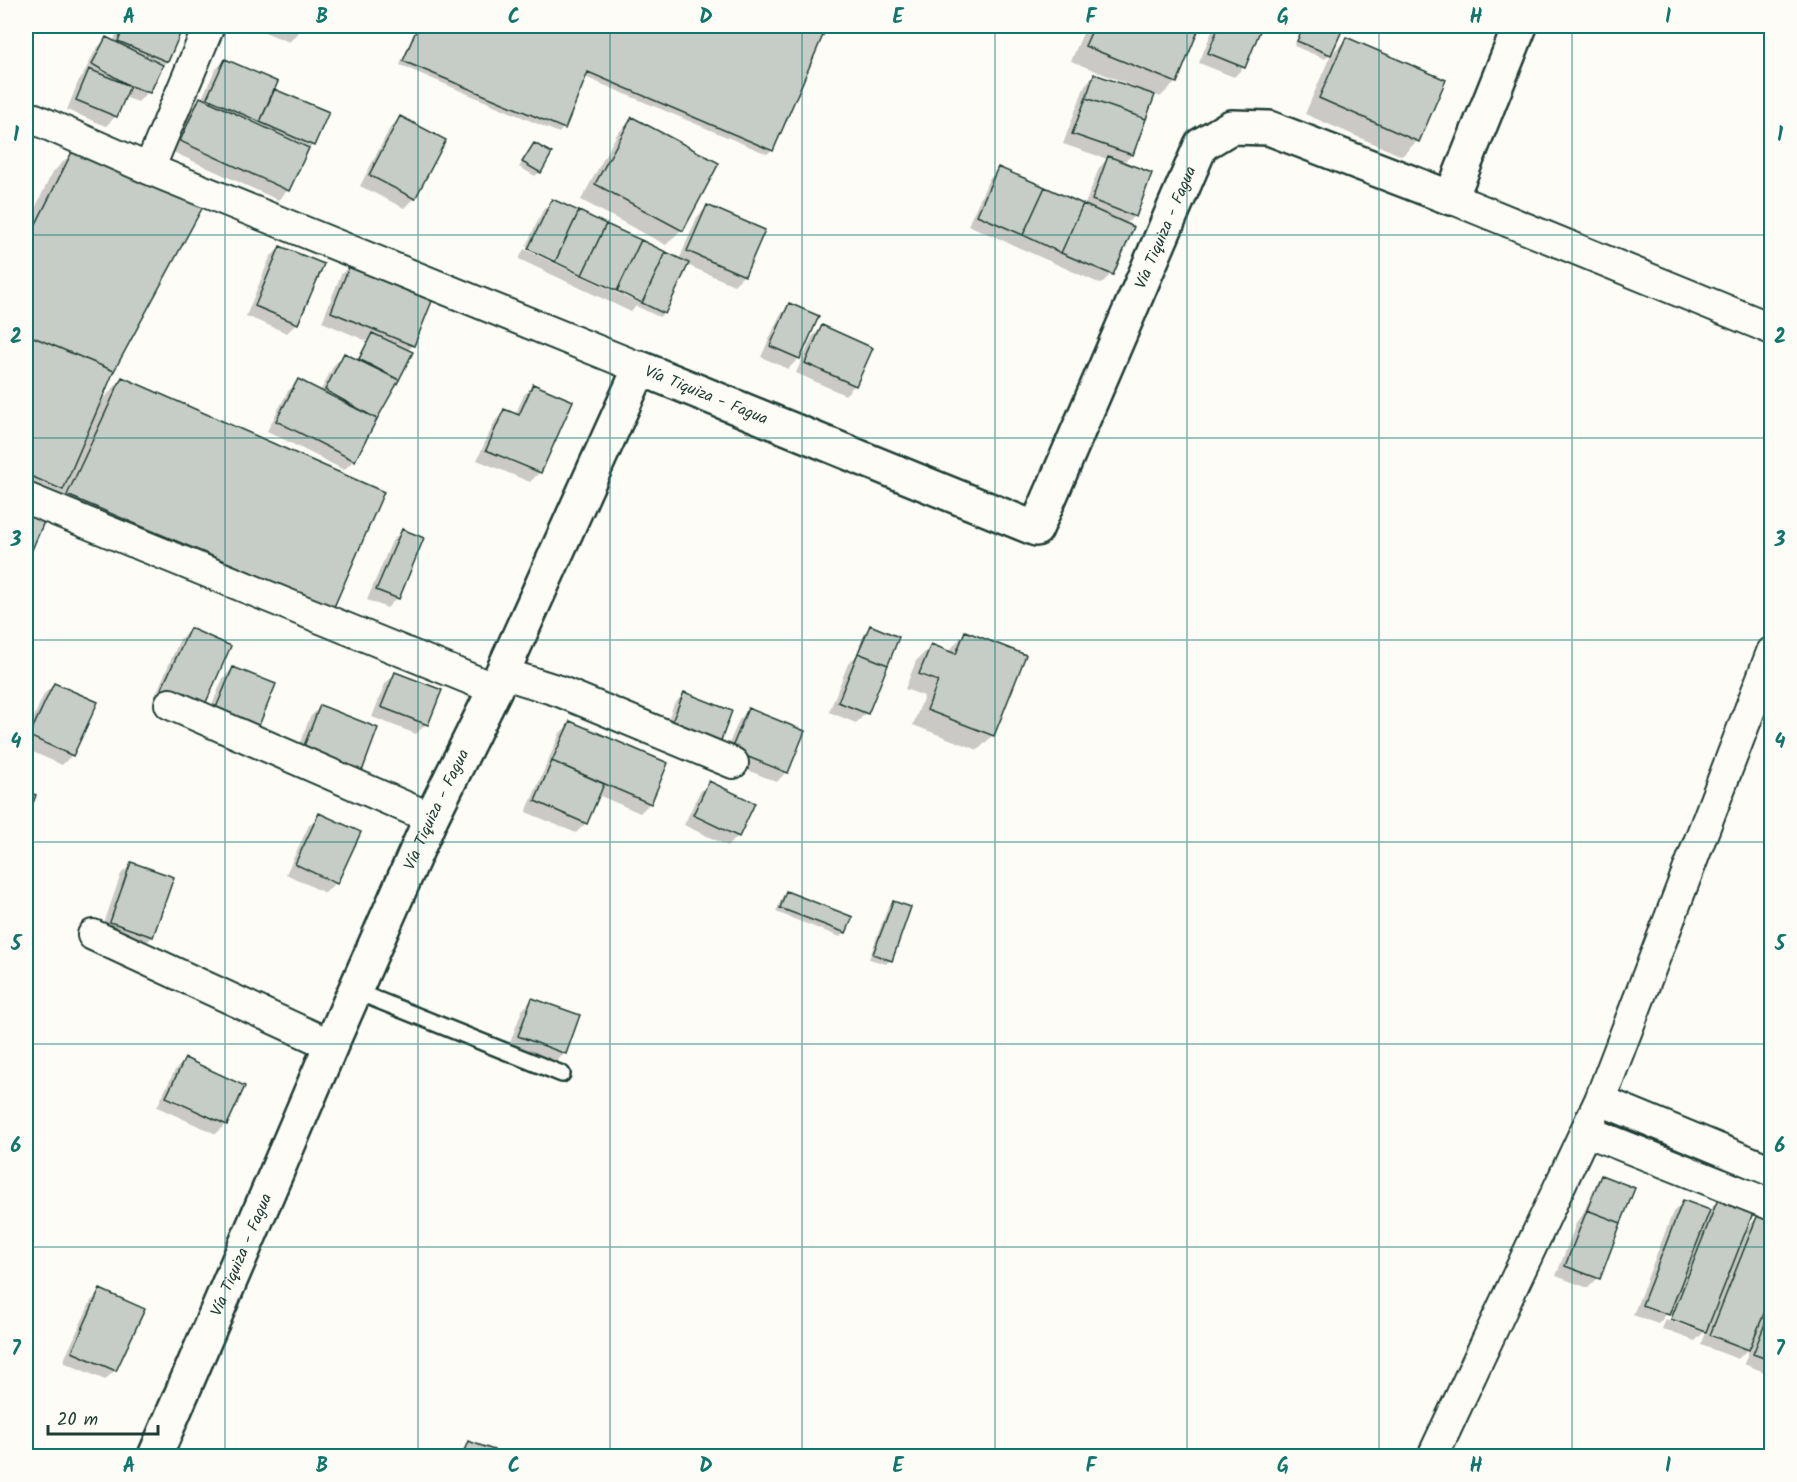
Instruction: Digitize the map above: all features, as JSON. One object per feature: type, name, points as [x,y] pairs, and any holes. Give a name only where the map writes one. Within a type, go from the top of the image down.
[{"type":"street","points":[[149,169],[209,26]]},
{"type":"street","points":[[1520,26],[1451,198],[1772,329]]},
{"type":"street","points":[[26,118],[35,119],[149,169],[640,368]]},
{"type":"street","name":"Vía Tiquiza - Fagua","points":[[155,1456],[431,818],[499,681],[640,368],[1036,529],[1201,145],[1231,127],[1269,128],[1451,198]]},
{"type":"street","points":[[26,498],[499,681],[559,691],[733,762]]},
{"type":"street","points":[[1433,1456],[1600,1100],[1770,661]]},
{"type":"street","points":[[170,704],[431,818]]},
{"type":"street","points":[[93,934],[331,1045]]},
{"type":"street","points":[[1600,1100],[1772,1171]]},
{"type":"street","points":[[1586,1131],[1772,1205]]},
{"type":"lane","points":[[355,991],[562,1074]]},
{"type":"building","points":[[125,26],[160,26],[180,34],[168,62],[118,41]]},
{"type":"building","points":[[418,26],[827,26],[773,151],[588,72],[565,129],[403,61]]},
{"type":"building","points":[[1094,26],[1200,26],[1177,83],[1085,46]]},
{"type":"building","points":[[1219,26],[1262,26],[1245,68],[1208,53]]},
{"type":"building","points":[[1304,26],[1344,26],[1331,55],[1297,41]]},
{"type":"building","points":[[106,37],[163,65],[150,93],[130,86],[92,64]]},
{"type":"building","points":[[1346,37],[1446,80],[1419,142],[1319,98]]},
{"type":"building","points":[[225,59],[278,82],[260,122],[207,98]]},
{"type":"building","points":[[89,69],[130,86],[117,117],[76,100]]},
{"type":"building","points":[[1094,74],[1155,95],[1146,119],[1086,98]]},
{"type":"building","points":[[274,89],[329,112],[314,146],[260,122]]},
{"type":"building","points":[[200,97],[309,148],[289,191],[180,141]]},
{"type":"building","points":[[1086,98],[1146,119],[1133,155],[1072,134]]},
{"type":"building","points":[[400,116],[446,140],[415,199],[369,175]]},
{"type":"building","points":[[632,117],[719,163],[683,231],[595,184]]},
{"type":"building","points":[[534,143],[552,153],[541,173],[522,162]]},
{"type":"building","points":[[72,152],[205,203],[114,371],[26,334],[26,244]]},
{"type":"building","points":[[1108,156],[1152,173],[1136,217],[1092,200]]},
{"type":"building","points":[[998,167],[1045,187],[1023,235],[977,215]]},
{"type":"building","points":[[1045,187],[1083,204],[1061,253],[1023,235]]},
{"type":"building","points":[[552,199],[579,211],[555,262],[528,249]]},
{"type":"building","points":[[1083,204],[1134,227],[1113,275],[1061,253]]},
{"type":"building","points":[[707,205],[765,230],[745,276],[687,251]]},
{"type":"building","points":[[579,211],[606,224],[582,275],[555,262]]},
{"type":"building","points":[[606,224],[641,240],[617,291],[582,275]]},
{"type":"building","points":[[641,240],[666,252],[642,303],[617,291]]},
{"type":"building","points":[[280,246],[324,264],[298,324],[255,306]]},
{"type":"building","points":[[666,252],[689,263],[665,314],[642,303]]},
{"type":"building","points":[[351,262],[434,296],[414,346],[331,312]]},
{"type":"building","points":[[789,303],[819,316],[800,359],[770,346]]},
{"type":"building","points":[[822,325],[873,348],[856,386],[805,363]]},
{"type":"building","points":[[372,333],[413,352],[399,380],[359,359]]},
{"type":"building","points":[[26,334],[114,371],[63,490],[26,474]]},
{"type":"building","points":[[344,353],[399,380],[377,419],[325,390]]},
{"type":"building","points":[[122,377],[384,492],[334,607],[67,495]]},
{"type":"building","points":[[298,379],[377,419],[355,461],[276,421]]},
{"type":"building","points":[[533,384],[573,401],[541,473],[486,450],[504,409],[519,415]]},
{"type":"building","points":[[26,507],[46,517],[26,564]]},
{"type":"building","points":[[402,529],[424,538],[399,599],[376,590]]},
{"type":"building","points":[[870,625],[899,637],[888,665],[858,653]]},
{"type":"building","points":[[190,628],[231,646],[203,709],[161,690]]},
{"type":"building","points":[[965,631],[1026,655],[994,736],[927,710],[938,681],[919,674],[931,644],[956,654]]},
{"type":"building","points":[[858,653],[888,665],[868,714],[838,702]]},
{"type":"building","points":[[233,667],[276,684],[258,728],[215,710]]},
{"type":"building","points":[[395,672],[442,690],[428,725],[381,707]]},
{"type":"building","points":[[54,683],[98,702],[73,756],[29,736]]},
{"type":"building","points":[[684,692],[732,711],[717,751],[668,732]]},
{"type":"building","points":[[320,705],[378,728],[361,774],[302,751]]},
{"type":"building","points":[[748,708],[805,731],[788,773],[731,750]]},
{"type":"building","points":[[570,721],[668,763],[651,804],[552,761]]},
{"type":"building","points":[[552,761],[604,784],[587,824],[535,801]]},
{"type":"building","points":[[709,781],[755,803],[739,837],[693,815]]},
{"type":"building","points":[[26,791],[36,795],[26,822]]},
{"type":"building","points":[[319,813],[361,832],[337,884],[295,864]]},
{"type":"building","points":[[131,862],[174,877],[153,937],[110,922]]},
{"type":"building","points":[[786,891],[853,917],[846,933],[780,908]]},
{"type":"building","points":[[893,901],[911,907],[892,961],[873,954]]},
{"type":"building","points":[[532,998],[580,1015],[566,1054],[518,1036]]},
{"type":"building","points":[[185,1058],[245,1086],[227,1125],[166,1097]]},
{"type":"building","points":[[1601,1175],[1635,1188],[1621,1223],[1587,1210]]},
{"type":"building","points":[[1718,1199],[1753,1213],[1706,1332],[1671,1319]]},
{"type":"building","points":[[1683,1200],[1710,1210],[1669,1315],[1642,1305]]},
{"type":"building","points":[[1587,1210],[1621,1223],[1600,1279],[1565,1266]]},
{"type":"building","points":[[1758,1214],[1772,1219],[1772,1294],[1749,1350],[1710,1335]]},
{"type":"building","points":[[100,1289],[145,1309],[116,1371],[72,1352]]},
{"type":"building","points":[[1772,1306],[1772,1361],[1753,1354]]},
{"type":"building","points":[[468,1441],[511,1456],[462,1456]]}]
